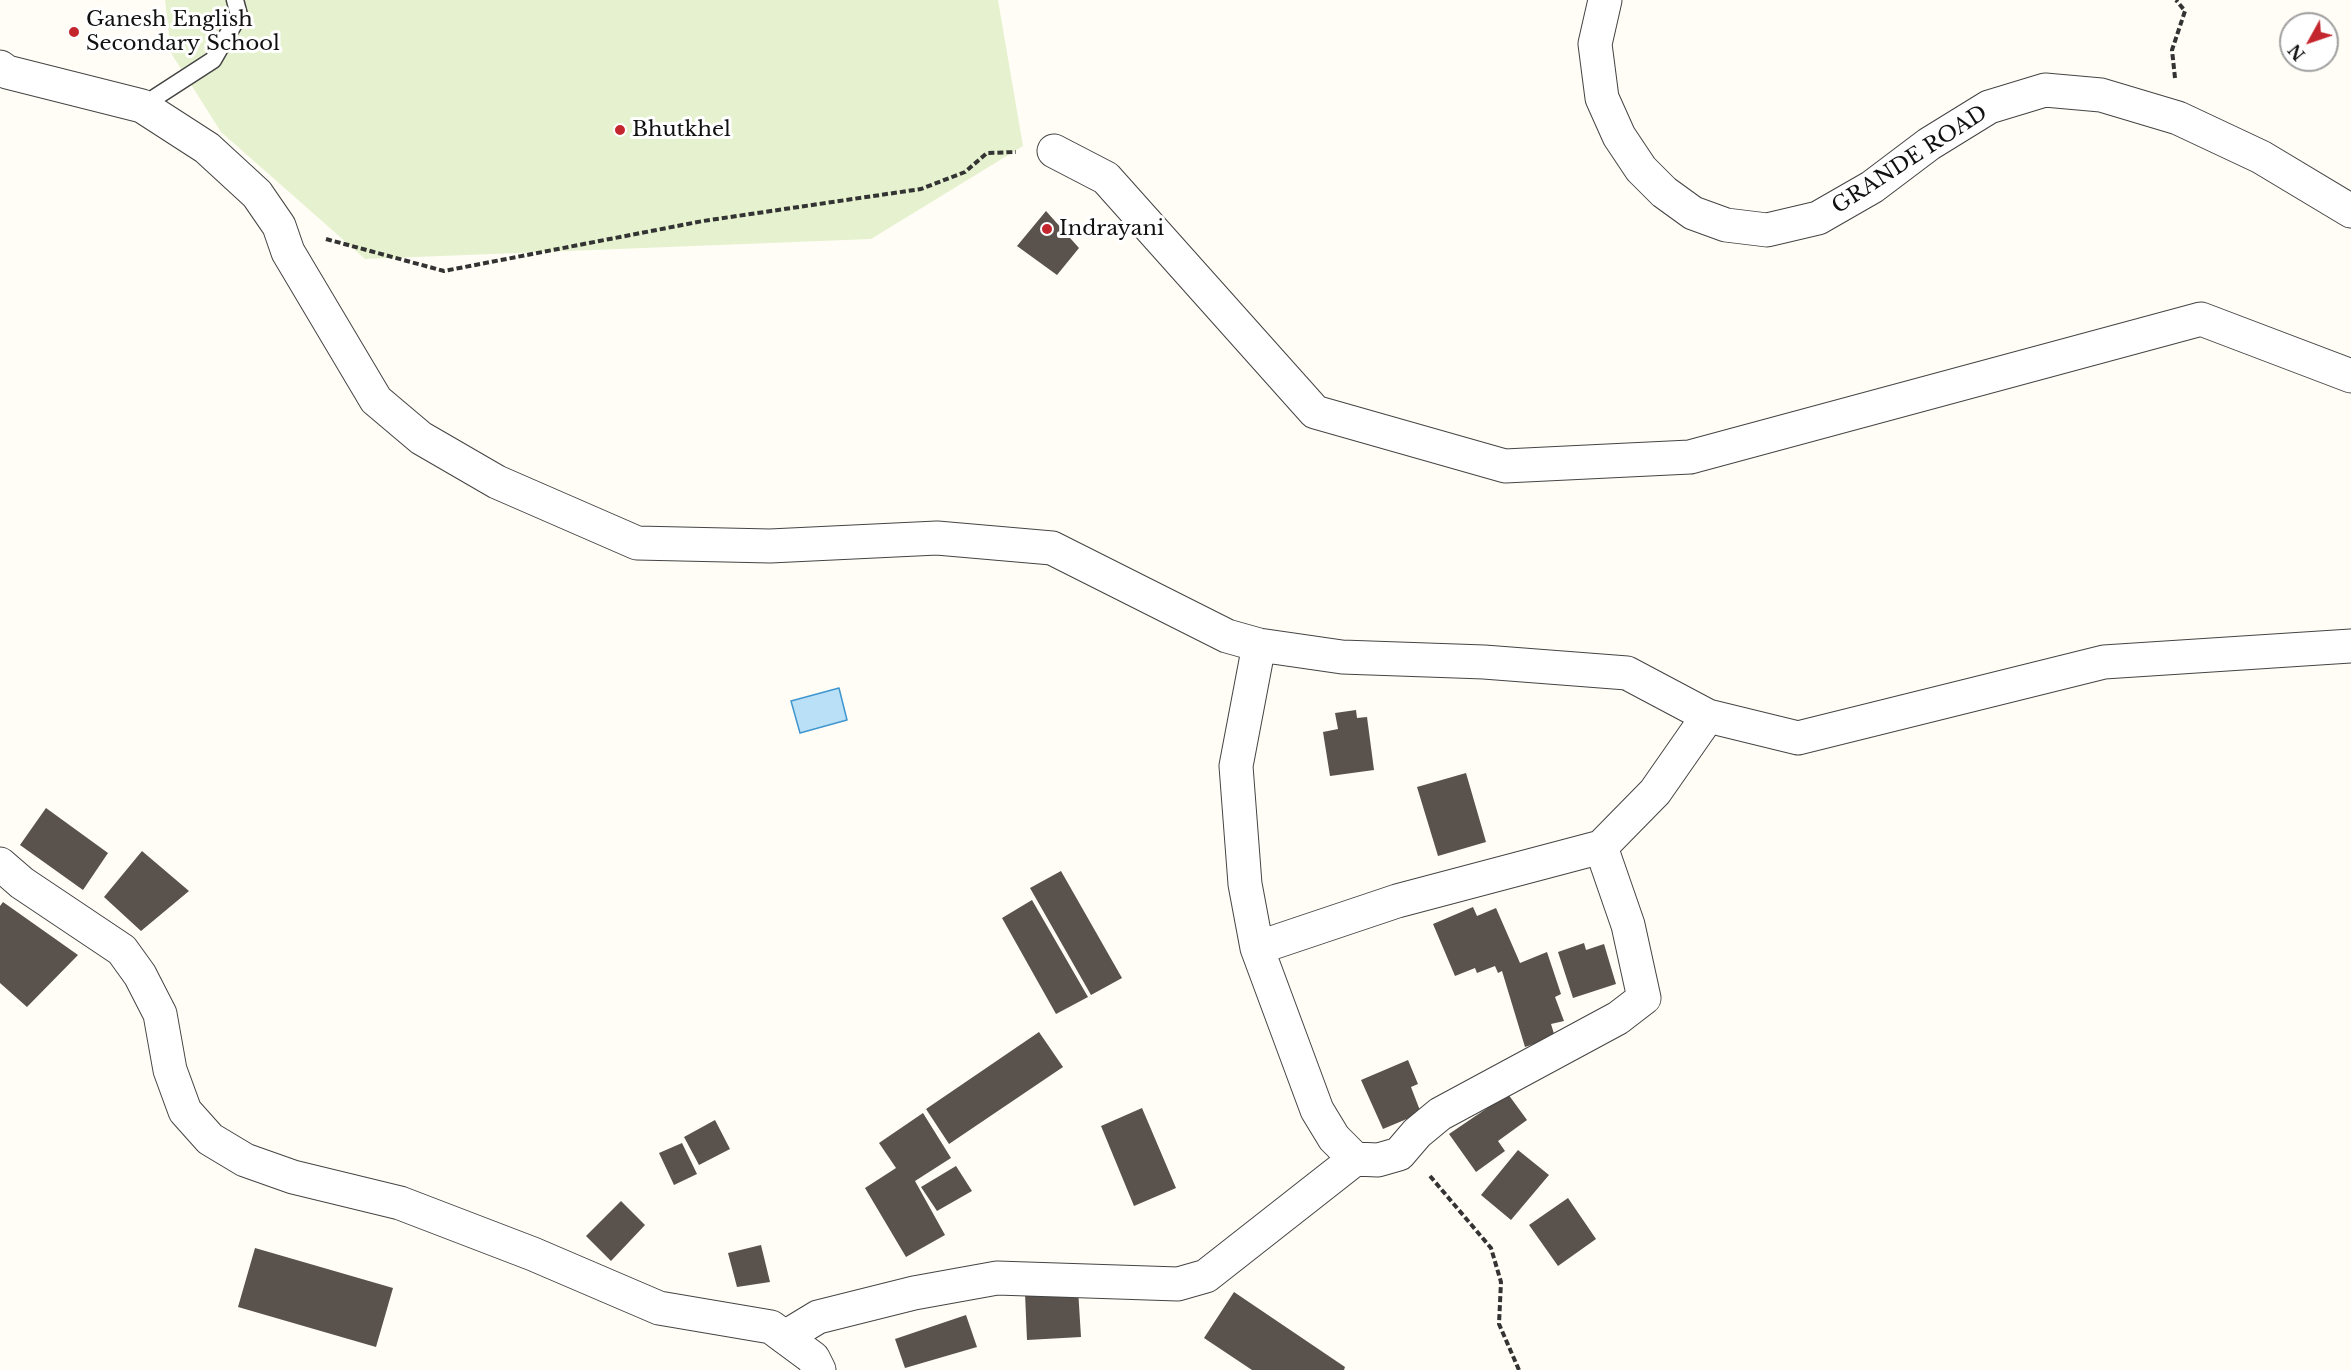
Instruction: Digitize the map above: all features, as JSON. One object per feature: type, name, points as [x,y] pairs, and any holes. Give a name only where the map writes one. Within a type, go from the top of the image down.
[{"type":"street","name":"GRANDE ROAD","points":[[1605,0],[1595,44],[1602,98],[1620,136],[1641,169],[1664,192],[1693,213],[1726,225],[1767,230],[1818,218],[1872,187],[1929,144],[1989,107],[2045,90],[2101,95],[2178,118],[2260,157],[2351,211]]},
{"type":"street","points":[[0,67],[8,72],[142,106],[207,148],[257,194],[279,226],[288,252],[375,400],[421,438],[497,482],[637,543],[770,546],[937,537],[1052,548],[1227,636],[1258,645],[1342,657],[1484,662],[1627,673],[1708,716],[1798,738],[2104,662],[2351,646]]},
{"type":"street","points":[[1054,151],[1106,178],[1315,412],[1505,466],[1690,457],[2201,319],[2351,376]]},
{"type":"street","points":[[1258,645],[1236,766],[1245,884],[1257,948],[1317,1110],[1334,1138],[1355,1159]]},
{"type":"street","points":[[1257,948],[1397,900],[1601,847],[1655,792],[1708,716]]},
{"type":"street","points":[[778,1332],[818,1317],[914,1293],[997,1278],[1178,1284],[1206,1276],[1355,1159],[1378,1160],[1399,1154],[1417,1133],[1440,1114],[1618,1018],[1644,998],[1628,925],[1601,847]]},
{"type":"street","points":[[0,864],[22,883],[122,950],[140,975],[160,1014],[170,1070],[185,1111],[210,1139],[245,1160],[293,1177],[400,1203],[533,1254],[659,1308],[778,1332],[813,1358],[819,1370]]},
{"type":"lane","points":[[142,106],[213,60],[239,15],[235,0]]},
{"type":"path","points":[[2176,0],[2185,11],[2172,50],[2178,118]]},
{"type":"path","points":[[319,234],[328,240],[444,271],[703,221],[921,189],[965,172],[987,153],[1054,151]]},
{"type":"path","points":[[1399,1154],[1420,1164],[1491,1248],[1501,1282],[1499,1324],[1519,1370]]},
{"type":"green space","name":"Bhutkhel","points":[[165,0],[998,0],[1023,146],[871,239],[365,259],[221,132],[171,53]]},
{"type":"water","points":[[839,688],[847,720],[800,733],[791,701]]},
{"type":"building","name":"Indrayani","points":[[1046,211],[1079,248],[1057,275],[1017,246]]},
{"type":"building","points":[[1356,710],[1357,718],[1367,717],[1374,770],[1330,776],[1323,732],[1338,729],[1335,713]]},
{"type":"building","points":[[1466,773],[1486,842],[1438,856],[1417,787]]},
{"type":"building","points":[[46,808],[108,853],[83,890],[20,845]]},
{"type":"building","points":[[142,851],[189,891],[141,931],[104,897]]},
{"type":"building","points":[[1061,871],[1122,978],[1091,995],[1030,888]]},
{"type":"building","points":[[1032,900],[1088,997],[1056,1014],[1002,918]]},
{"type":"building","points":[[3,902],[78,955],[27,1007],[0,983],[0,906]]},
{"type":"building","points":[[1473,907],[1477,916],[1496,908],[1520,963],[1547,952],[1561,994],[1555,997],[1564,1021],[1551,1024],[1555,1037],[1525,1047],[1502,971],[1498,973],[1495,966],[1477,973],[1475,968],[1455,976],[1433,924]]},
{"type":"building","points":[[1584,943],[1586,950],[1604,944],[1616,984],[1573,998],[1558,952]]},
{"type":"building","points":[[1039,1032],[1063,1067],[949,1144],[926,1109]]},
{"type":"building","points":[[1408,1060],[1418,1084],[1411,1087],[1421,1113],[1383,1129],[1361,1080]]},
{"type":"building","points":[[1508,1094],[1527,1120],[1498,1141],[1505,1151],[1476,1172],[1449,1134]]},
{"type":"building","points":[[1142,1108],[1176,1188],[1134,1206],[1101,1126]]},
{"type":"building","points":[[923,1113],[951,1158],[915,1181],[945,1235],[906,1257],[865,1188],[896,1168],[879,1143]]},
{"type":"building","points":[[715,1120],[730,1149],[699,1165],[684,1137]]},
{"type":"building","points":[[682,1143],[697,1174],[674,1185],[659,1153]]},
{"type":"building","points":[[1518,1150],[1549,1175],[1511,1220],[1481,1195]]},
{"type":"building","points":[[956,1166],[972,1191],[937,1211],[921,1187]]},
{"type":"building","points":[[1568,1198],[1596,1239],[1558,1266],[1529,1225]]},
{"type":"building","points":[[621,1201],[645,1225],[611,1261],[586,1236]]},
{"type":"building","points":[[761,1245],[770,1282],[737,1287],[728,1253]]},
{"type":"building","points":[[255,1248],[393,1288],[376,1347],[238,1307]]},
{"type":"building","points":[[1078,1289],[1081,1337],[1027,1340],[1025,1293]]},
{"type":"building","points":[[1234,1292],[1345,1367],[1344,1370],[1252,1370],[1204,1338]]},
{"type":"building","points":[[966,1315],[977,1347],[905,1368],[895,1339]]},
{"type":"place","name":"Ganesh English Secondary School","points":[[74,32]]},
{"type":"place","name":"Bhutkhel","points":[[620,130]]},
{"type":"place","name":"Indrayani","points":[[1047,229]]}]
